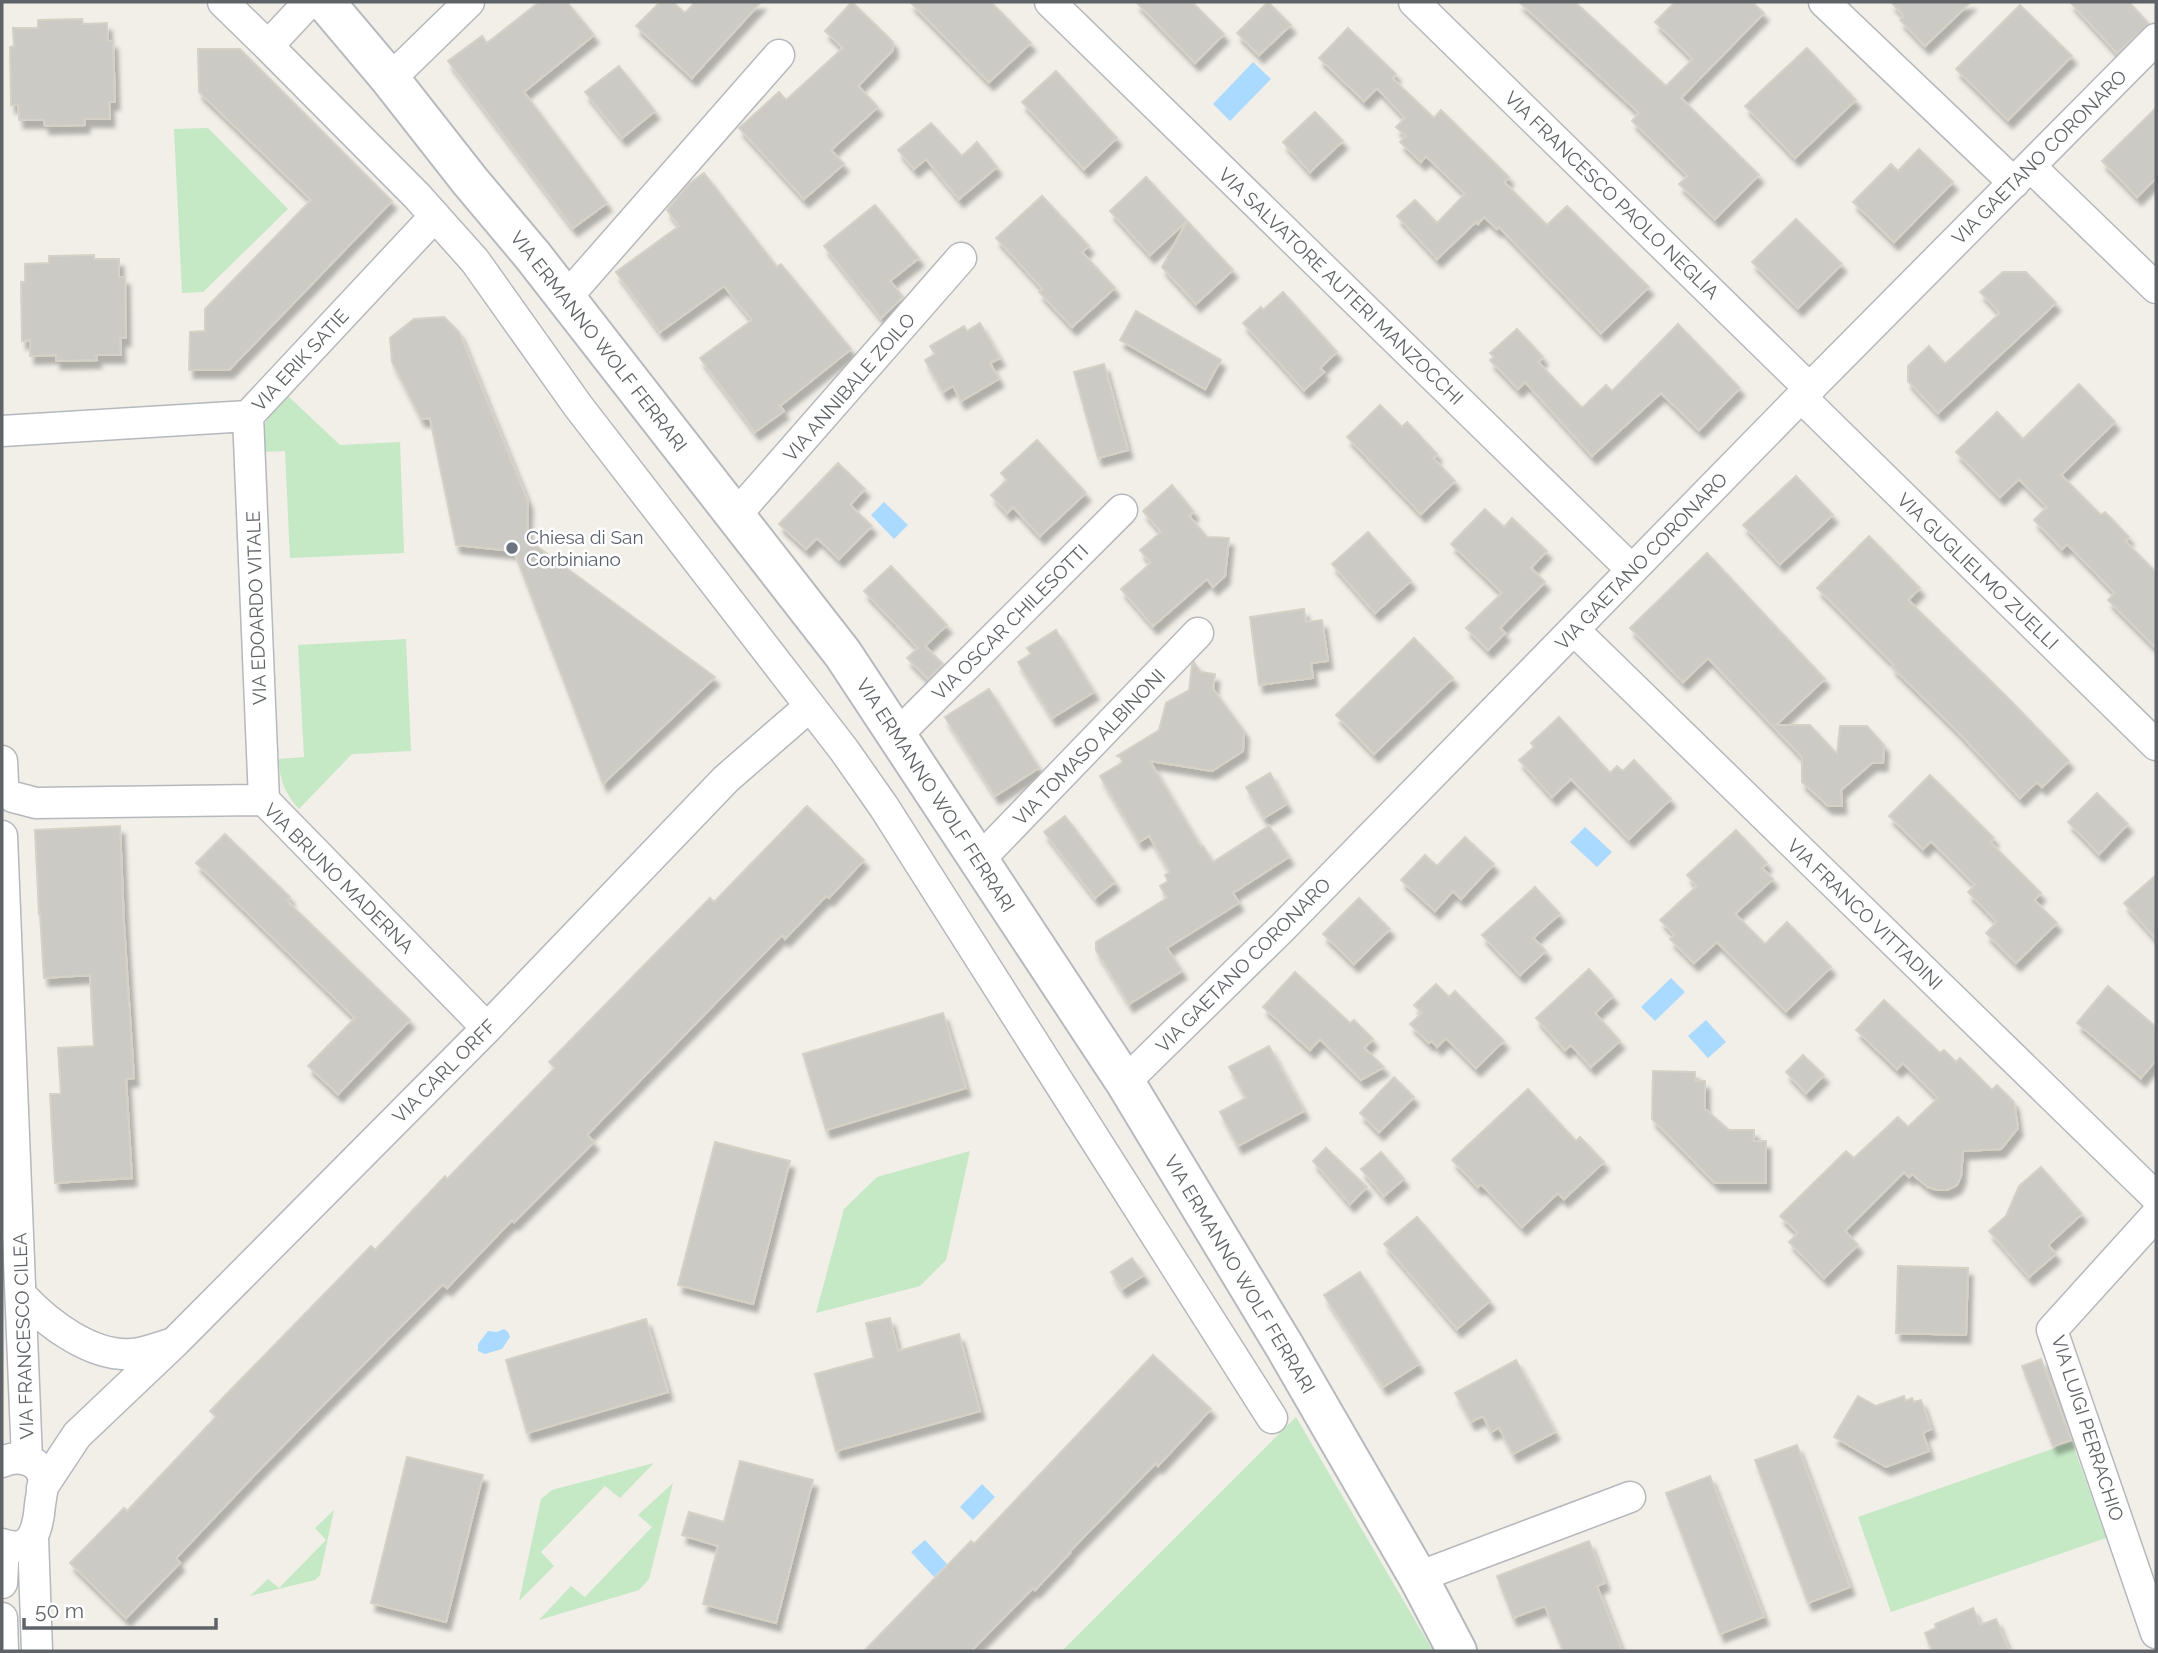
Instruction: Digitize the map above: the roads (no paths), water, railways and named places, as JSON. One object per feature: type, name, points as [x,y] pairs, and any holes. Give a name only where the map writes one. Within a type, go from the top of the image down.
[{"type":"street","points":[[223,2],[435,216],[475,261],[578,406],[810,706],[884,807],[1272,1418]]},
{"type":"street","points":[[268,46],[309,2]]},
{"type":"street","name":"VIA ERMANNO WOLF FERRARI","points":[[325,2],[533,256],[736,515],[843,654],[898,734],[1125,1082],[1279,1336],[1418,1577],[1457,1651]]},
{"type":"street","points":[[390,79],[469,2]]},
{"type":"street","name":"VIA SALVATORE AUTERI MANZOCCHI","points":[[1050,2],[1632,570]]},
{"type":"street","name":"VIA FRANCESCO PAOLO NEGLIA","points":[[1414,2],[1805,393]]},
{"type":"street","points":[[1824,2],[2156,288]]},
{"type":"street","name":"VIA GAETANO CORONARO","points":[[1125,1082],[1281,929],[1805,393],[2156,39]]},
{"type":"street","points":[[565,299],[779,55]]},
{"type":"street","name":"VIA ERIK SATIE","points":[[2,431],[248,416],[435,216]]},
{"type":"street","name":"VIA ANNIBALE ZOILO","points":[[736,515],[961,258]]},
{"type":"street","name":"VIA GUGLIELMO ZUELLI","points":[[1805,393],[2156,745]]},
{"type":"street","name":"VIA EDOARDO VITALE","points":[[248,416],[264,800]]},
{"type":"street","name":"VIA OSCAR CHILESOTTI","points":[[898,734],[1122,510]]},
{"type":"street","name":"VIA FRANCO VITTADINI","points":[[1574,630],[2156,1197]]},
{"type":"street","name":"VIA TOMASO ALBINONI","points":[[979,860],[1198,633]]},
{"type":"street","name":"VIA CARL ORFF","points":[[26,1468],[77,1435],[176,1341],[487,1028],[726,779],[810,706]]},
{"type":"street","name":"VIA BRUNO MADERNA","points":[[9,801],[264,800],[487,1028]]},
{"type":"street","name":"VIA FRANCESCO CILEA","points":[[9,801],[26,1468],[38,1524],[33,1537],[37,1651]]},
{"type":"street","name":"VIA LUIGI PERRACHIO","points":[[2156,1215],[2052,1330],[2156,1633]]},
{"type":"street","points":[[22,1296],[60,1330],[96,1347],[130,1354],[152,1350],[176,1341]]},
{"type":"street","points":[[1418,1577],[1630,1497]]},
{"type":"street","points":[[2,1583],[3,1545],[14,1547],[33,1537]]},
{"type":"street","points":[[2,1618],[3,1651]]},
{"type":"water","points":[[1253,62],[1271,79],[1230,121],[1213,104]]},
{"type":"water","points":[[884,502],[908,525],[894,539],[871,515]]},
{"type":"water","points":[[1585,827],[1612,852],[1597,867],[1570,842]]},
{"type":"water","points":[[1671,978],[1685,992],[1655,1021],[1641,1007]]},
{"type":"water","points":[[1706,1020],[1726,1042],[1708,1058],[1688,1036]]},
{"type":"water","points":[[504,1329],[510,1337],[502,1349],[485,1354],[478,1351],[478,1344],[488,1331],[497,1332]]},
{"type":"water","points":[[982,1484],[995,1497],[973,1520],[960,1507]]},
{"type":"water","points":[[925,1540],[947,1564],[934,1577],[911,1552]]},
{"type":"place","name":"Chiesa di San Corbiniano","points":[[512,548]]}]
